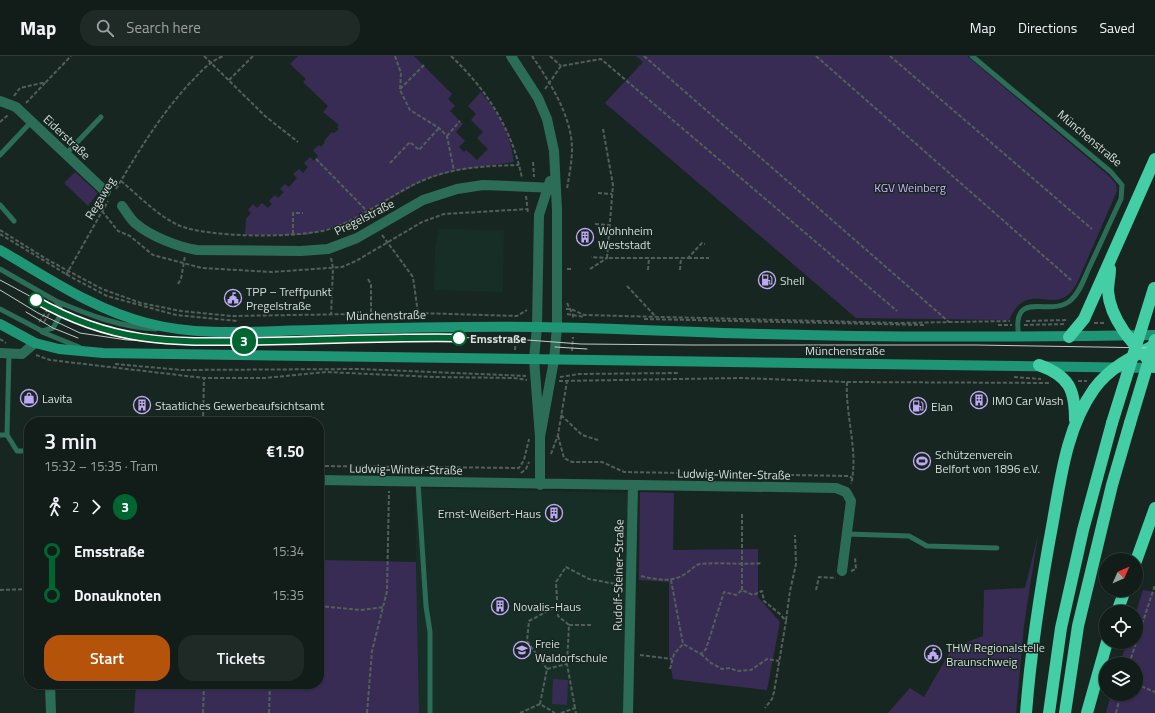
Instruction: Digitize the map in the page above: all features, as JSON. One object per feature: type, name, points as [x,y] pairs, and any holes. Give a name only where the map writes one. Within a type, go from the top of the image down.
[{"type":"highway","points":[[1069,337],[1082,321],[1112,258],[1155,159]]},
{"type":"highway","points":[[1112,258],[1108,291],[1119,322],[1127,336],[1155,367]]},
{"type":"highway","points":[[1049,713],[1063,620],[1083,530],[1112,423],[1154,287]]},
{"type":"highway","points":[[1065,713],[1078,626],[1112,485],[1155,340]]},
{"type":"highway","points":[[1026,713],[1029,671],[1043,575],[1062,473],[1075,423],[1083,406],[1100,382],[1116,367],[1155,345]]},
{"type":"highway","points":[[1039,365],[1060,375],[1067,382],[1075,405],[1075,423]]},
{"type":"highway","points":[[1139,553],[1155,508]]},
{"type":"highway","points":[[1087,713],[1105,649]]},
{"type":"main road","name":"Münchenstraße","points":[[0,250],[60,285],[102,307],[146,323],[207,331],[378,327],[517,320],[536,327],[760,334],[1019,338],[1155,335]]},
{"type":"main road","name":"Münchenstraße","points":[[0,324],[29,348],[103,353],[1155,367]]},
{"type":"street","points":[[511,56],[538,98],[550,132],[555,166],[552,187],[557,327],[554,360],[535,435]]},
{"type":"street","name":"Eiderstraße","points":[[5,102],[19,110],[111,193]]},
{"type":"street","name":"Pregelstraße","points":[[122,206],[134,223],[166,240],[186,248],[197,250],[301,251],[328,249],[340,245],[376,227],[423,200],[457,189],[483,185],[552,187]]},
{"type":"street","points":[[540,485],[535,435],[536,379],[534,359],[537,310],[539,215],[552,187]]},
{"type":"street","points":[[3,353],[22,354],[29,348]]},
{"type":"street","name":"Ludwig-Winter-Straße","points":[[324,480],[540,485],[836,488],[846,492]]},
{"type":"street","name":"Rudolf-Steiner-Straße","points":[[628,713],[633,486]]},
{"type":"street","points":[[842,575],[851,501],[846,492]]},
{"type":"street","points":[[50,689],[51,713]]},
{"type":"lane","name":"Münchenstraße","points":[[972,56],[1111,172],[1122,185],[1123,191],[1121,199],[1078,291],[1070,301],[1060,305],[1032,306],[1027,308],[1022,311],[1017,323]]},
{"type":"lane","points":[[66,154],[101,117]]},
{"type":"lane","points":[[0,155],[32,122]]},
{"type":"lane","points":[[0,205],[14,221]]},
{"type":"lane","points":[[0,269],[54,300],[99,319],[122,325],[151,329],[207,331]]},
{"type":"lane","points":[[36,329],[42,331],[50,330],[58,322],[61,310],[54,300]]},
{"type":"lane","points":[[0,309],[36,329],[69,344],[103,353]]},
{"type":"lane","points":[[1017,323],[1019,338]]},
{"type":"lane","points":[[3,353],[7,435],[17,451],[24,451]]},
{"type":"lane","points":[[0,435],[7,435]]},
{"type":"lane","points":[[418,482],[426,606],[430,632],[430,713]]},
{"type":"lane","points":[[847,534],[909,536],[927,546],[998,548]]},
{"type":"path","points":[[19,110],[71,56]]},
{"type":"path","points":[[204,56],[265,116],[298,142]]},
{"type":"path","points":[[210,62],[223,56]]},
{"type":"path","points":[[229,80],[253,56]]},
{"type":"path","points":[[395,56],[401,73],[400,90],[410,110],[439,128],[447,136],[454,171]]},
{"type":"path","points":[[451,56],[472,76],[496,108],[510,138],[523,182]]},
{"type":"path","points":[[550,56],[561,66]]},
{"type":"path","points":[[538,98],[561,66],[601,59],[603,56]]},
{"type":"path","points":[[644,56],[949,322]]},
{"type":"path","points":[[816,56],[1071,280]]},
{"type":"path","points":[[890,56],[1092,229]]},
{"type":"path","points":[[601,59],[897,311]]},
{"type":"path","name":"Regaweg","points":[[60,285],[111,193],[121,181],[154,127],[171,104],[210,62]]},
{"type":"path","points":[[400,90],[424,64]]},
{"type":"path","points":[[5,102],[20,88],[46,82]]},
{"type":"path","points":[[447,136],[460,121]]},
{"type":"path","points":[[390,163],[410,142],[419,150],[439,128]]},
{"type":"path","points":[[603,129],[613,185],[606,258]]},
{"type":"path","points":[[316,159],[368,212],[376,227],[413,277],[418,313]]},
{"type":"path","points":[[121,181],[162,216],[189,230],[245,235],[307,235],[332,229],[368,212],[424,180],[454,171],[484,167],[519,165]]},
{"type":"path","points":[[524,190],[528,209]]},
{"type":"path","points":[[598,193],[612,194]]},
{"type":"path","points":[[102,211],[118,231],[135,239],[153,255],[184,264]]},
{"type":"path","points":[[293,234],[293,213],[303,213]]},
{"type":"path","points":[[596,224],[609,225]]},
{"type":"path","points":[[0,230],[26,247],[102,289],[141,303],[181,311],[232,316],[331,314],[370,315],[418,313],[517,320]]},
{"type":"path","points":[[0,234],[99,293],[176,315],[241,321]]},
{"type":"path","points":[[688,258],[702,243],[705,244]]},
{"type":"path","points":[[178,284],[181,279],[186,248]]},
{"type":"path","points":[[328,249],[333,268],[331,314]]},
{"type":"path","points":[[591,257],[709,258]]},
{"type":"path","points":[[590,269],[606,258]]},
{"type":"path","points":[[648,258],[648,270]]},
{"type":"path","points":[[680,270],[681,258]]},
{"type":"path","points":[[564,269],[574,269]]},
{"type":"path","points":[[60,285],[71,277]]},
{"type":"path","points":[[368,279],[371,284],[370,315]]},
{"type":"path","points":[[627,286],[656,317]]},
{"type":"path","points":[[36,329],[54,300]]},
{"type":"path","points":[[550,456],[558,435],[571,359],[573,314],[571,309]]},
{"type":"path","points":[[557,312],[571,309],[584,315],[899,323],[1119,322]]},
{"type":"path","points":[[464,318],[517,320],[528,310],[537,310]]},
{"type":"path","points":[[557,312],[573,314],[586,318],[987,325]]},
{"type":"path","points":[[515,359],[517,320]]},
{"type":"path","points":[[994,325],[1082,321]]},
{"type":"path","points":[[0,336],[18,340]]},
{"type":"path","points":[[0,340],[54,357],[182,370],[359,369],[435,374],[514,374],[536,379]]},
{"type":"path","points":[[29,348],[50,360],[204,378],[265,378],[326,372],[405,374],[435,377],[536,379]]},
{"type":"path","points":[[550,379],[578,374],[687,372]]},
{"type":"path","points":[[1013,377],[1043,379]]},
{"type":"path","points":[[203,417],[204,378]]},
{"type":"path","points":[[550,379],[740,378],[847,382],[1100,382]]},
{"type":"path","points":[[846,492],[852,483],[852,443],[846,399],[847,382]]},
{"type":"path","points":[[561,415],[582,435],[598,440]]},
{"type":"path","points":[[324,466],[519,468],[535,435]]},
{"type":"path","points":[[558,435],[564,458],[572,462],[602,462],[624,472],[849,476],[852,478]]},
{"type":"path","points":[[520,473],[540,474]]},
{"type":"path","points":[[367,713],[372,651],[387,591],[389,482]]},
{"type":"path","points":[[742,513],[742,590]]},
{"type":"path","points":[[765,708],[772,698],[786,622],[790,591],[796,564],[795,535]]},
{"type":"path","points":[[632,575],[658,580],[671,580],[678,578],[698,564],[742,565],[762,563]]},
{"type":"path","points":[[591,625],[569,625],[558,616],[556,582],[566,567],[588,579],[626,586]]},
{"type":"path","points":[[816,590],[819,577],[842,575]]},
{"type":"path","points":[[671,580],[683,644]]},
{"type":"path","points":[[1131,657],[1155,584]]},
{"type":"path","points":[[0,590],[24,589]]},
{"type":"path","points":[[742,590],[753,595],[762,591],[764,601],[780,614],[786,622]]},
{"type":"path","points":[[701,654],[706,649],[724,592],[736,595],[742,590]]},
{"type":"path","points":[[324,606],[361,610],[384,607]]},
{"type":"path","points":[[548,668],[527,641],[530,621],[558,606]]},
{"type":"path","points":[[569,625],[567,664],[576,713]]},
{"type":"path","points":[[683,644],[701,654],[711,663],[722,669],[730,668],[737,671],[751,670],[767,658],[779,660]]},
{"type":"path","points":[[670,669],[674,654],[683,644]]},
{"type":"path","points":[[630,653],[672,659]]},
{"type":"path","points":[[548,668],[567,664]]},
{"type":"path","points":[[540,704],[548,668]]},
{"type":"path","points":[[1143,687],[1155,692]]},
{"type":"path","points":[[203,713],[204,689]]},
{"type":"path","points":[[268,712],[270,689]]},
{"type":"path","points":[[1116,713],[1119,701]]},
{"type":"path","points":[[520,713],[540,704]]},
{"type":"path","points":[[540,704],[555,713]]},
{"type":"path","points":[[561,713],[574,708]]},
{"type":"shaded area","points":[[439,229],[504,230],[503,292],[434,290],[435,249]]},
{"type":"shaded area","name":"Freie Waldorfschule","points":[[415,488],[628,493],[624,713],[419,713]]},
{"type":"green space","points":[[298,56],[414,56],[452,94],[448,99],[455,106],[450,111],[463,124],[456,132],[465,141],[459,147],[464,152],[466,150],[477,160],[488,149],[477,138],[483,132],[471,120],[476,114],[468,106],[481,92],[494,109],[507,132],[514,162],[454,171],[424,180],[347,223],[307,235],[245,235],[246,219],[251,213],[248,210],[253,204],[257,208],[262,203],[268,208],[272,204],[269,201],[275,195],[278,198],[284,192],[280,189],[285,184],[289,187],[297,178],[293,174],[299,169],[303,173],[308,167],[304,163],[310,157],[314,161],[318,156],[313,150],[319,145],[321,147],[332,132],[334,133],[339,129],[337,127],[339,125],[323,112],[328,106],[303,82],[306,79],[290,64]]},
{"type":"green space","name":"KGV Weinberg","points":[[636,56],[967,56],[1109,176],[1116,184],[1117,191],[1077,283],[1069,294],[1061,299],[1034,299],[1025,301],[1017,307],[1009,320],[856,318],[605,103],[643,62]]},
{"type":"green space","points":[[75,172],[98,193],[88,206],[64,183]]},
{"type":"green space","points":[[640,492],[674,493],[673,550],[758,549],[758,597],[780,622],[767,690],[673,679],[669,655],[669,582],[639,580]]},
{"type":"green space","points":[[1038,535],[1024,625],[1016,713],[888,713],[910,688],[924,697],[952,648],[983,636],[984,590],[1025,588]]},
{"type":"green space","points":[[324,560],[416,562],[419,713],[134,713],[136,689],[324,689]]},
{"type":"green space","points":[[1143,590],[1155,592],[1155,713],[1106,713],[1109,701],[1143,701],[1143,657],[1122,657],[1125,649],[1143,649],[1143,605],[1138,605],[1141,597],[1143,597]]},
{"type":"green space","points":[[553,679],[568,680],[567,705],[552,704]]},
{"type":"tram line","points":[[0,280],[76,321],[120,334]]},
{"type":"tram line","points":[[0,290],[38,313],[80,333],[127,340],[329,340],[397,337],[500,338],[581,344],[976,345],[1155,348]]},
{"type":"tram line","name":"3","points":[[36,300],[76,321],[95,328],[130,337],[166,341],[459,338]]},
{"type":"tram line","points":[[26,312],[53,328],[78,338]]},
{"type":"tram line","points":[[555,347],[587,349]]},
{"type":"place","name":"Wohnheim Weststadt","points":[[585,237]]},
{"type":"place","name":"Shell","points":[[767,280]]},
{"type":"place","name":"TPP – Treffpunkt Pregelstraße","points":[[233,298]]},
{"type":"place","name":"Emsstraße","points":[[459,338]]},
{"type":"place","name":"Lavita","points":[[29,398]]},
{"type":"place","name":"IMO Car Wash","points":[[979,400]]},
{"type":"place","name":"Staatliches Gewerbeaufsichtsamt","points":[[142,405]]},
{"type":"place","name":"Elan","points":[[918,406]]},
{"type":"place","name":"Schützenverein Belfort von 1896 e.V.","points":[[922,461]]},
{"type":"place","name":"Ernst-Weißert-Haus","points":[[554,513]]},
{"type":"place","name":"Novalis-Haus","points":[[500,606]]},
{"type":"place","name":"Freie Waldorfschule","points":[[522,650]]},
{"type":"place","name":"THW Regionalstelle Braunschweig","points":[[933,654]]}]
